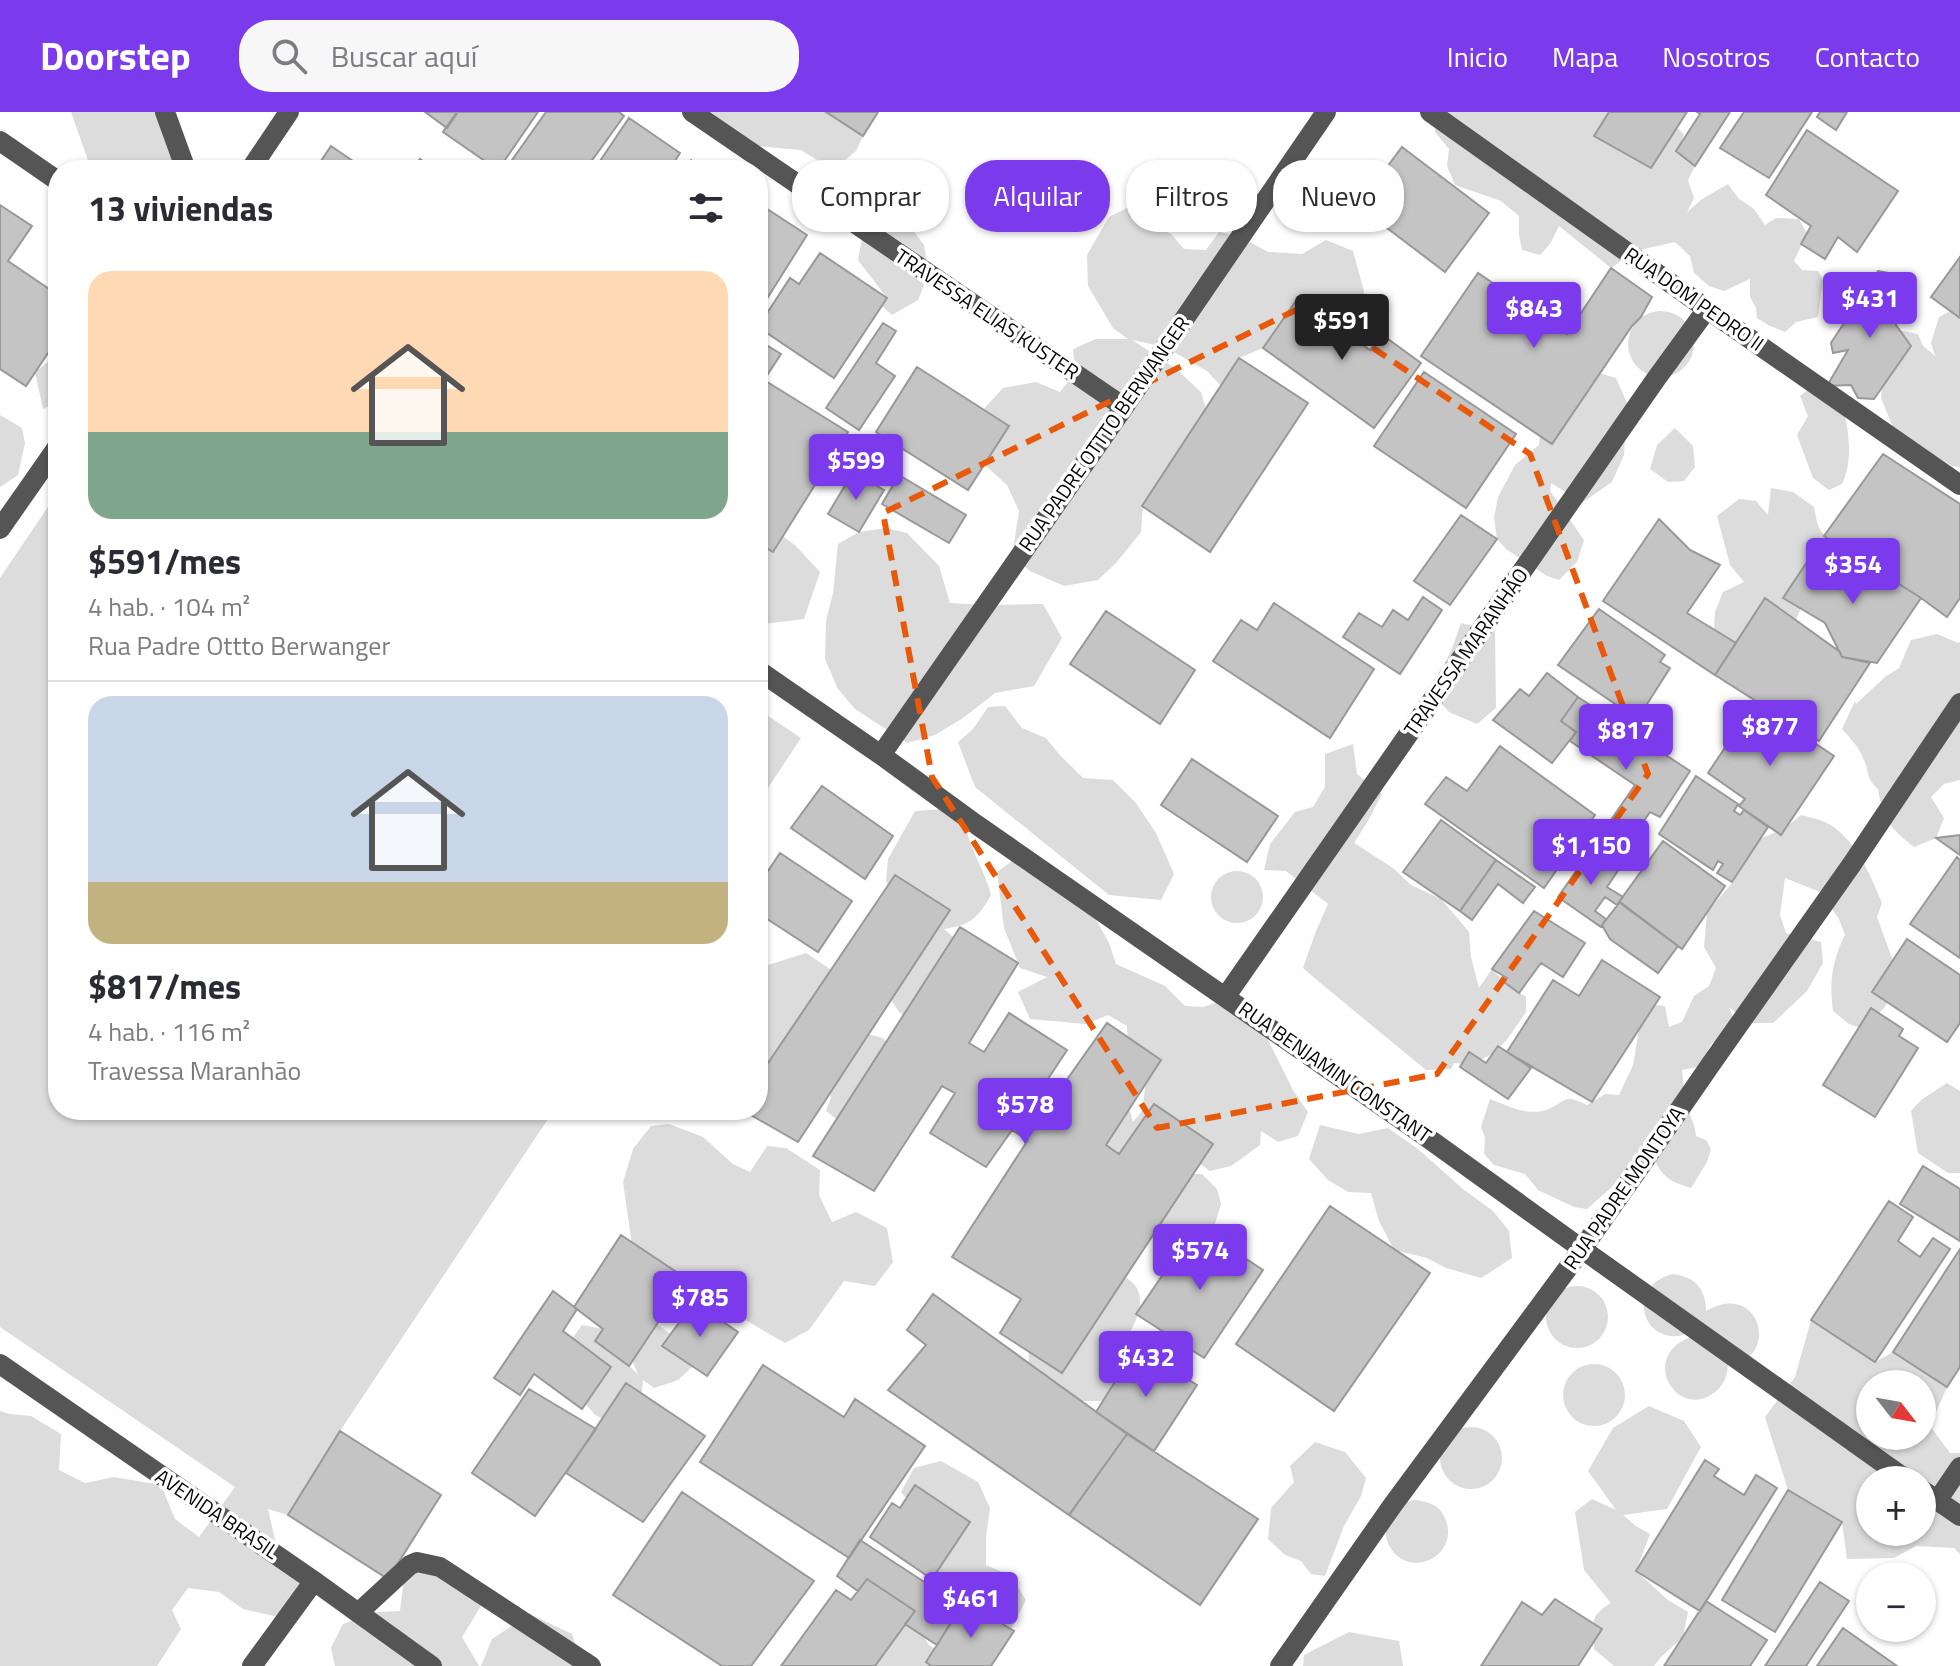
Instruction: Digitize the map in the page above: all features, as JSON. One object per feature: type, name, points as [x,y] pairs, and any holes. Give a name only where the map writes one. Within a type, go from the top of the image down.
[{"type":"street","points":[[165,112],[182,160]]},
{"type":"street","points":[[257,160],[289,112]]},
{"type":"street","name":"TRAVESSA ELIAS KUSTER","points":[[692,112],[762,160]]},
{"type":"street","name":"RUA PADRE OTTTO BERWANGER","points":[[881,755],[1326,112]]},
{"type":"street","name":"RUA DOM PEDRO II","points":[[1430,112],[1960,485]]},
{"type":"street","points":[[0,141],[48,174]]},
{"type":"street","name":"TRAVESSA ELIAS KUSTER","points":[[768,164],[1124,407]]},
{"type":"street","name":"TRAVESSA MARANHÃO","points":[[1226,996],[1707,309]]},
{"type":"street","points":[[0,529],[48,460]]},
{"type":"street","name":"RUA BENJAMIN CONSTANT","points":[[768,677],[1425,1136],[1887,1466]]},
{"type":"street","name":"RUA PADRE MONTOYA","points":[[1280,1666],[1392,1506],[1582,1249],[1852,864],[1960,703]]},
{"type":"street","name":"AVENIDA BRASIL","points":[[0,1364],[432,1666]]},
{"type":"street","points":[[1936,1489],[1960,1467]]},
{"type":"street","points":[[1936,1501],[1960,1516]]},
{"type":"street","points":[[358,1613],[410,1565],[417,1562],[440,1567],[591,1666]]},
{"type":"street","points":[[252,1666],[314,1581]]},
{"type":"highlighted area","points":[[1308,304],[1530,454],[1648,774],[1437,1074],[1157,1128],[932,777],[883,513]]},
{"type":"shaded area","points":[[71,112],[172,112],[193,160],[88,160]]},
{"type":"shaded area","points":[[697,112],[848,112],[863,136],[856,151],[845,160],[817,160],[801,150],[745,145]]},
{"type":"shaded area","points":[[1437,112],[1615,112],[1667,119],[1684,134],[1680,145],[1698,160],[1688,180],[1694,198],[1687,212],[1728,184],[1739,199],[1754,209],[1765,225],[1776,218],[1799,219],[1807,233],[1794,261],[1802,270],[1818,271],[1823,280],[1818,317],[1796,322],[1785,332],[1768,325],[1757,318],[1750,297],[1750,279],[1724,291],[1709,286],[1694,273],[1690,256],[1675,242],[1635,251],[1611,268],[1559,226],[1540,255],[1522,250],[1519,216],[1501,201],[1455,185],[1447,166],[1449,149],[1435,132]]},
{"type":"shaded area","points":[[1126,208],[1126,232],[1167,232],[1184,249],[1206,250],[1219,232],[1239,236],[1268,252],[1302,254],[1326,240],[1353,251],[1364,291],[1362,316],[1340,328],[1298,298],[1263,348],[1239,358],[1221,386],[1207,371],[1165,347],[1132,340],[1175,368],[1201,392],[1206,409],[1143,505],[1141,532],[1098,580],[1064,586],[1030,571],[1012,557],[1019,511],[1007,485],[986,466],[966,428],[1003,388],[1036,382],[1060,392],[1075,373],[1073,349],[1096,339],[1128,339],[1113,328],[1088,286],[1087,255],[1100,232],[1110,232],[1110,216]]},
{"type":"shaded area","points":[[863,232],[914,232],[924,245],[929,273],[918,300],[892,315],[882,306],[887,298],[858,260]]},
{"type":"shaded area","points":[[1960,308],[1960,467],[1952,466],[1895,432],[1881,398],[1887,328],[1918,334],[1923,346],[1935,356],[1931,343],[1939,317]]},
{"type":"shaded area","points":[[1654,311],[1668,311],[1680,316],[1689,325],[1694,344],[1692,357],[1685,368],[1668,377],[1654,377],[1642,372],[1633,363],[1628,351],[1628,337],[1633,325],[1642,316]]},
{"type":"shaded area","points":[[48,362],[48,406],[43,409],[35,372]]},
{"type":"shaded area","points":[[1589,370],[1616,378],[1627,403],[1624,455],[1612,482],[1579,505],[1572,496],[1551,483],[1550,491],[1584,540],[1577,562],[1559,580],[1547,576],[1506,549],[1497,539],[1494,518],[1498,497],[1515,465],[1539,445],[1541,428]]},
{"type":"shaded area","points":[[1809,389],[1844,410],[1848,466],[1842,484],[1829,490],[1813,478],[1797,435],[1808,416],[1800,396]]},
{"type":"shaded area","points":[[0,415],[22,428],[25,443],[18,475],[0,487]]},
{"type":"shaded area","points":[[1675,428],[1693,446],[1695,467],[1684,481],[1668,482],[1650,469],[1657,445]]},
{"type":"shaded area","points":[[1771,488],[1793,492],[1814,507],[1820,529],[1836,544],[1836,561],[1816,579],[1796,620],[1736,643],[1714,630],[1715,612],[1723,592],[1744,582],[1730,565],[1717,516],[1739,499],[1756,501],[1768,515]]},
{"type":"shaded area","points":[[48,507],[48,1120],[547,1120],[340,1431],[288,1515],[268,1509],[279,1557],[307,1577],[279,1617],[243,1609],[219,1592],[188,1588],[172,1610],[181,1629],[157,1666],[0,1666],[0,1411],[31,1416],[61,1434],[59,1470],[85,1483],[114,1477],[161,1485],[175,1519],[199,1537],[235,1487],[0,1327],[0,578]]},
{"type":"shaded area","points":[[768,526],[795,545],[820,572],[804,619],[768,623]]},
{"type":"shaded area","points":[[886,528],[907,533],[939,566],[950,603],[1043,604],[1062,638],[1034,686],[995,693],[935,735],[907,743],[855,709],[838,689],[825,659],[826,621],[833,593],[838,544],[859,532]]},
{"type":"shaded area","points":[[1461,623],[1495,631],[1496,708],[1477,724],[1449,712],[1430,691],[1451,651]]},
{"type":"shaded area","points":[[1937,634],[1960,642],[1960,780],[1944,784],[1931,797],[1944,818],[1936,838],[1914,847],[1889,822],[1861,754],[1842,729],[1855,701],[1856,704],[1899,668],[1911,640]]},
{"type":"shaded area","points":[[1005,706],[1022,728],[1046,738],[1083,778],[1113,780],[1136,803],[1156,833],[1174,874],[1161,900],[1109,895],[975,787],[958,742],[973,729],[988,707]]},
{"type":"shaded area","points":[[768,716],[801,738],[768,788]]},
{"type":"shaded area","points":[[1353,744],[1357,774],[1382,794],[1354,843],[1393,868],[1411,885],[1441,899],[1469,932],[1471,957],[1479,988],[1492,969],[1504,982],[1526,997],[1526,1012],[1506,1041],[1492,1054],[1472,1064],[1454,1063],[1451,1069],[1426,1070],[1303,968],[1328,904],[1286,871],[1264,870],[1270,844],[1295,812],[1313,807],[1325,787],[1325,754]]},
{"type":"shaded area","points":[[942,809],[965,823],[991,895],[973,919],[944,929],[958,941],[910,1022],[890,998],[894,900],[886,881],[888,859],[915,811]]},
{"type":"shaded area","points":[[1801,815],[1825,822],[1845,837],[1867,869],[1882,903],[1877,917],[1893,961],[1892,995],[1884,1008],[1864,1029],[1849,1024],[1833,1011],[1833,972],[1845,935],[1839,919],[1820,892],[1785,878],[1780,915],[1786,933],[1821,942],[1823,963],[1807,991],[1773,1023],[1747,1023],[1729,1007],[1733,1035],[1712,1043],[1698,1067],[1682,1070],[1686,1104],[1696,1136],[1706,1140],[1711,1149],[1691,1188],[1669,1179],[1655,1161],[1621,1179],[1587,1209],[1574,1207],[1538,1190],[1525,1174],[1494,1165],[1484,1154],[1485,1137],[1481,1127],[1490,1099],[1518,1109],[1539,1112],[1568,1099],[1587,1105],[1605,1094],[1619,1095],[1633,1065],[1639,1029],[1653,1005],[1665,1006],[1669,1027],[1682,1022],[1694,996],[1709,986],[1716,968],[1704,947],[1707,912],[1733,882],[1760,839],[1785,828]]},
{"type":"shaded area","points":[[1016,858],[1088,905],[1109,943],[1116,964],[1165,986],[1185,1006],[1203,1007],[1215,1003],[1267,1038],[1293,1090],[1308,1112],[1298,1136],[1278,1142],[1261,1131],[1260,1145],[1231,1166],[1210,1171],[1185,1153],[1133,1174],[1099,1136],[1128,1104],[1133,1122],[1143,1110],[1145,1086],[1131,1064],[1127,1026],[1108,1015],[1086,1024],[1030,1019],[1018,992],[1047,977],[1020,968],[1004,928],[997,872]]},
{"type":"shaded area","points":[[1237,871],[1255,879],[1263,897],[1255,915],[1237,923],[1219,915],[1211,897],[1219,879]]},
{"type":"shaded area","points":[[806,953],[839,975],[771,1082],[768,1079],[768,965]]},
{"type":"shaded area","points":[[859,1032],[883,1038],[894,1051],[838,1120],[826,1111],[831,1097],[826,1080]]},
{"type":"shaded area","points":[[1947,1083],[1960,1091],[1960,1173],[1948,1173],[1918,1153],[1911,1111],[1921,1100]]},
{"type":"shaded area","points":[[669,1124],[703,1137],[733,1164],[750,1172],[767,1146],[786,1148],[820,1170],[819,1195],[832,1222],[856,1212],[887,1228],[893,1262],[875,1286],[844,1281],[809,1330],[785,1343],[673,1278],[635,1266],[623,1182],[633,1149],[651,1126]]},
{"type":"shaded area","points":[[1320,1125],[1359,1134],[1388,1128],[1493,1211],[1509,1231],[1512,1258],[1481,1278],[1446,1268],[1427,1258],[1394,1250],[1379,1221],[1371,1193],[1348,1192],[1328,1180],[1309,1159]]},
{"type":"shaded area","points":[[1181,1174],[1202,1174],[1217,1189],[1221,1204],[1214,1227],[1192,1245],[1174,1251],[1156,1240],[1148,1217]]},
{"type":"shaded area","points":[[1117,1273],[1133,1283],[1140,1299],[1137,1317],[1119,1350],[1123,1355],[1115,1382],[1103,1401],[1066,1401],[1044,1383],[1029,1363],[1028,1342]]},
{"type":"shaded area","points":[[1672,1274],[1687,1277],[1697,1285],[1704,1296],[1706,1311],[1725,1304],[1740,1305],[1751,1312],[1758,1324],[1759,1337],[1755,1350],[1745,1360],[1728,1365],[1720,1387],[1709,1396],[1696,1400],[1674,1390],[1665,1368],[1668,1356],[1677,1345],[1693,1336],[1692,1332],[1676,1336],[1662,1334],[1652,1327],[1646,1316],[1644,1304],[1647,1292],[1657,1281]]},
{"type":"shaded area","points":[[1577,1286],[1599,1295],[1608,1317],[1599,1339],[1577,1348],[1555,1339],[1546,1317],[1555,1295]]},
{"type":"shaded area","points":[[640,1313],[668,1332],[693,1356],[692,1367],[678,1380],[654,1388],[643,1380],[641,1401],[613,1424],[595,1415],[583,1401],[566,1347],[582,1325],[603,1329],[621,1359],[638,1374],[629,1354]]},
{"type":"shaded area","points":[[1811,1320],[1875,1362],[1893,1352],[1921,1370],[1856,1370],[1856,1450],[1936,1450],[1936,1434],[1950,1453],[1960,1453],[1960,1554],[1954,1548],[1916,1546],[1894,1558],[1847,1559],[1842,1522],[1788,1490],[1765,1417],[1795,1377]]},
{"type":"shaded area","points":[[1588,1364],[1600,1364],[1616,1373],[1623,1383],[1623,1407],[1616,1417],[1600,1426],[1588,1426],[1568,1412],[1563,1401],[1563,1389],[1577,1369]]},
{"type":"shaded area","points":[[1936,1380],[1947,1387],[1936,1412]]},
{"type":"shaded area","points":[[1649,1406],[1684,1421],[1701,1447],[1667,1509],[1623,1515],[1650,1534],[1636,1571],[1668,1600],[1688,1612],[1683,1637],[1654,1666],[1614,1666],[1594,1649],[1595,1617],[1611,1603],[1584,1570],[1575,1512],[1592,1499],[1616,1510],[1588,1471],[1613,1428]]},
{"type":"shaded area","points":[[1471,1427],[1483,1429],[1493,1436],[1500,1446],[1500,1470],[1493,1480],[1483,1487],[1471,1489],[1459,1487],[1449,1480],[1442,1470],[1440,1458],[1442,1446],[1449,1436],[1459,1429]]},
{"type":"shaded area","points":[[1315,1442],[1345,1452],[1366,1478],[1325,1576],[1311,1574],[1301,1561],[1285,1555],[1268,1539],[1271,1508],[1294,1482],[1290,1466]]},
{"type":"shaded area","points":[[941,1461],[978,1482],[990,1508],[986,1565],[1011,1576],[1026,1600],[1012,1627],[994,1644],[975,1623],[931,1601],[917,1553],[918,1513],[901,1492],[914,1468]]},
{"type":"shaded area","points":[[1414,1500],[1440,1510],[1448,1531],[1446,1543],[1440,1552],[1420,1563],[1399,1557],[1390,1547],[1386,1534],[1389,1522],[1404,1503]]},
{"type":"shaded area","points":[[441,1557],[469,1579],[481,1606],[462,1637],[479,1666],[335,1666],[331,1648],[343,1624],[376,1612],[400,1611],[404,1578]]},
{"type":"shaded area","points":[[530,1614],[572,1634],[583,1666],[481,1666],[492,1639]]},
{"type":"shaded area","points":[[917,1623],[928,1644],[958,1666],[861,1666],[894,1628]]},
{"type":"shaded area","points":[[1349,1632],[1399,1641],[1403,1666],[1303,1666],[1304,1655]]},
{"type":"building","points":[[425,112],[458,112],[447,128]]},
{"type":"building","points":[[457,112],[538,112],[505,160],[484,160],[443,132]]},
{"type":"building","points":[[546,112],[619,112],[624,116],[592,160],[512,160]]},
{"type":"building","points":[[826,112],[878,112],[863,136]]},
{"type":"building","points":[[1609,112],[1687,112],[1651,168],[1594,136]]},
{"type":"building","points":[[1697,112],[1730,112],[1695,166],[1676,151],[1700,114]]},
{"type":"building","points":[[1744,112],[1812,112],[1769,178],[1720,148]]},
{"type":"building","points":[[1820,112],[1847,112],[1836,130],[1817,117]]},
{"type":"building","points":[[629,118],[680,153],[675,160],[601,160]]},
{"type":"building","points":[[1807,130],[1898,191],[1857,252],[1838,237],[1825,259],[1801,244],[1811,226],[1766,195]]},
{"type":"building","points":[[331,146],[351,160],[322,160]]},
{"type":"building","points":[[1402,147],[1489,213],[1445,272],[1392,232],[1404,232],[1404,160],[1392,160]]},
{"type":"building","points":[[0,205],[32,226],[8,261],[48,288],[48,353],[26,386],[0,369]]},
{"type":"building","points":[[768,210],[792,225],[792,232],[807,235],[768,297]]},
{"type":"building","points":[[820,253],[887,298],[834,378],[768,334],[768,312],[790,278],[799,284]]},
{"type":"building","points":[[1960,257],[1960,318],[1931,297]]},
{"type":"building","points":[[1611,268],[1652,297],[1552,444],[1421,356],[1478,273],[1567,334]]},
{"type":"building","points":[[1878,271],[1894,274],[1896,325],[1911,346],[1874,399],[1858,398],[1851,385],[1827,386],[1848,350],[1833,353],[1831,343]]},
{"type":"building","points":[[1298,298],[1370,350],[1381,334],[1421,363],[1374,428],[1263,348]]},
{"type":"building","points":[[883,323],[896,331],[876,363],[895,376],[859,430],[826,408]]},
{"type":"building","points":[[768,346],[781,354],[768,374]]},
{"type":"building","points":[[1239,358],[1308,403],[1210,552],[1142,506]]},
{"type":"building","points":[[917,367],[1009,426],[968,490],[876,432]]},
{"type":"building","points":[[1424,372],[1516,434],[1466,508],[1374,446]]},
{"type":"building","points":[[768,382],[848,432],[773,552],[768,549]]},
{"type":"building","points":[[1883,454],[1960,504],[1960,598],[1947,617],[1824,536]]},
{"type":"building","points":[[853,472],[884,490],[859,532],[828,514]]},
{"type":"building","points":[[899,475],[966,515],[949,543],[882,504]]},
{"type":"building","points":[[1461,515],[1497,539],[1450,605],[1414,581]]},
{"type":"building","points":[[1659,519],[1690,550],[1720,565],[1687,613],[1736,643],[1715,675],[1603,601]]},
{"type":"building","points":[[1815,550],[1856,576],[1866,563],[1921,598],[1877,663],[1842,657],[1825,623],[1783,598]]},
{"type":"building","points":[[1423,597],[1442,610],[1400,674],[1343,637],[1359,613],[1382,627],[1393,610],[1408,620]]},
{"type":"building","points":[[1765,598],[1840,652],[1842,657],[1870,663],[1819,741],[1715,675]]},
{"type":"building","points":[[1274,603],[1374,669],[1330,738],[1213,661],[1241,620],[1257,630]]},
{"type":"building","points":[[1599,609],[1665,655],[1660,662],[1670,668],[1642,712],[1634,707],[1630,714],[1558,665]]},
{"type":"building","points":[[1106,611],[1195,670],[1160,724],[1070,664]]},
{"type":"building","points":[[1547,673],[1578,697],[1561,721],[1576,732],[1552,763],[1493,720],[1520,689],[1529,696]]},
{"type":"building","points":[[1578,697],[1690,771],[1660,817],[1650,812],[1617,861],[1593,846],[1635,785],[1570,741],[1576,732],[1561,721]]},
{"type":"building","points":[[1755,703],[1834,756],[1781,835],[1739,806],[1745,799],[1708,773]]},
{"type":"building","points":[[1500,746],[1595,815],[1544,888],[1425,804],[1446,777],[1467,791]]},
{"type":"building","points":[[1192,759],[1278,816],[1247,862],[1161,805]]},
{"type":"building","points":[[1696,776],[1738,804],[1734,811],[1740,815],[1744,810],[1768,827],[1732,882],[1717,873],[1723,864],[1718,861],[1713,870],[1659,834]]},
{"type":"building","points":[[822,786],[893,836],[865,879],[791,828]]},
{"type":"building","points":[[1441,820],[1496,860],[1460,911],[1403,872]]},
{"type":"building","points":[[1960,835],[1960,855],[1936,838]]},
{"type":"building","points":[[1663,841],[1725,886],[1682,949],[1619,902]]},
{"type":"building","points":[[1591,850],[1619,869],[1607,887],[1623,897],[1617,905],[1605,897],[1595,911],[1606,919],[1601,927],[1558,897]]},
{"type":"building","points":[[780,853],[852,901],[818,952],[768,920],[768,871]]},
{"type":"building","points":[[1957,857],[1960,860],[1960,958],[1910,924]]},
{"type":"building","points":[[1496,860],[1535,887],[1523,903],[1498,884],[1472,920],[1460,911]]},
{"type":"building","points":[[895,875],[950,910],[798,1142],[760,1120],[768,1120],[768,1063]]},
{"type":"building","points":[[1620,902],[1678,946],[1658,973],[1610,939],[1602,925]]},
{"type":"building","points":[[1534,911],[1585,943],[1563,977],[1541,963],[1519,993],[1504,982],[1507,978],[1492,969]]},
{"type":"building","points":[[960,927],[1018,963],[969,1043],[984,1052],[1009,1013],[1067,1050],[1044,1085],[1056,1095],[1107,1023],[1161,1060],[1106,1145],[1119,1154],[1154,1104],[1213,1144],[1062,1373],[1000,1333],[1021,1299],[952,1257],[1028,1140],[1012,1130],[986,1167],[930,1133],[955,1093],[942,1086],[874,1191],[813,1156]]},
{"type":"building","points":[[1907,939],[1960,975],[1960,1023],[1947,1042],[1872,992]]},
{"type":"building","points":[[1602,960],[1660,997],[1592,1102],[1507,1052],[1553,980],[1579,996]]},
{"type":"building","points":[[1871,1008],[1903,1029],[1899,1036],[1918,1048],[1875,1117],[1823,1085]]},
{"type":"building","points":[[1498,1046],[1531,1068],[1508,1099],[1460,1067],[1469,1052],[1486,1063]]},
{"type":"building","points":[[1923,1166],[1960,1189],[1960,1241],[1900,1204]]},
{"type":"building","points":[[1889,1201],[1913,1217],[1898,1241],[1920,1257],[1933,1238],[1950,1249],[1875,1362],[1811,1320]]},
{"type":"building","points":[[1330,1206],[1430,1273],[1334,1411],[1236,1344]]},
{"type":"building","points":[[1196,1226],[1263,1270],[1204,1358],[1136,1314]]},
{"type":"building","points":[[621,1235],[687,1279],[629,1366],[595,1341],[603,1329],[574,1307]]},
{"type":"building","points":[[1960,1249],[1960,1367],[1947,1387],[1936,1380],[1936,1370],[1921,1370],[1893,1352]]},
{"type":"building","points":[[553,1291],[577,1309],[563,1331],[611,1367],[582,1409],[534,1374],[520,1395],[494,1378]]},
{"type":"building","points":[[933,1294],[1127,1434],[1069,1515],[888,1390],[926,1345],[907,1330]]},
{"type":"building","points":[[694,1302],[738,1332],[707,1376],[662,1346]]},
{"type":"building","points":[[1137,1347],[1197,1385],[1154,1451],[1096,1412]]},
{"type":"building","points":[[763,1365],[844,1417],[855,1399],[925,1446],[849,1558],[700,1462]]},
{"type":"building","points":[[626,1383],[705,1436],[643,1522],[566,1473]]},
{"type":"building","points":[[529,1389],[596,1429],[535,1516],[472,1473]]},
{"type":"building","points":[[340,1431],[441,1495],[388,1579],[288,1515]]},
{"type":"building","points":[[1127,1434],[1258,1519],[1200,1605],[1069,1515]]},
{"type":"building","points":[[1705,1460],[1719,1469],[1714,1476],[1744,1495],[1756,1475],[1777,1488],[1700,1611],[1636,1571]]},
{"type":"building","points":[[915,1485],[970,1522],[932,1579],[870,1537],[892,1503],[900,1508]]},
{"type":"building","points":[[1788,1490],[1842,1522],[1775,1632],[1722,1600]]},
{"type":"building","points":[[682,1492],[814,1581],[751,1666],[722,1666],[613,1595]]},
{"type":"building","points":[[860,1540],[961,1606],[937,1645],[905,1624],[915,1611],[867,1579],[858,1591],[837,1576]]},
{"type":"building","points":[[867,1579],[915,1611],[875,1666],[781,1666],[836,1590],[851,1600]]},
{"type":"building","points":[[1820,1582],[1849,1601],[1806,1666],[1765,1666]]},
{"type":"building","points":[[1555,1599],[1602,1629],[1578,1666],[1481,1666],[1522,1602],[1542,1615]]},
{"type":"building","points":[[965,1601],[1014,1631],[991,1666],[931,1666],[926,1662]]},
{"type":"building","points":[[1706,1601],[1767,1640],[1750,1666],[1664,1666]]},
{"type":"building","points":[[1843,1628],[1856,1637],[1856,1642],[1863,1642],[1897,1666],[1817,1666]]}]
